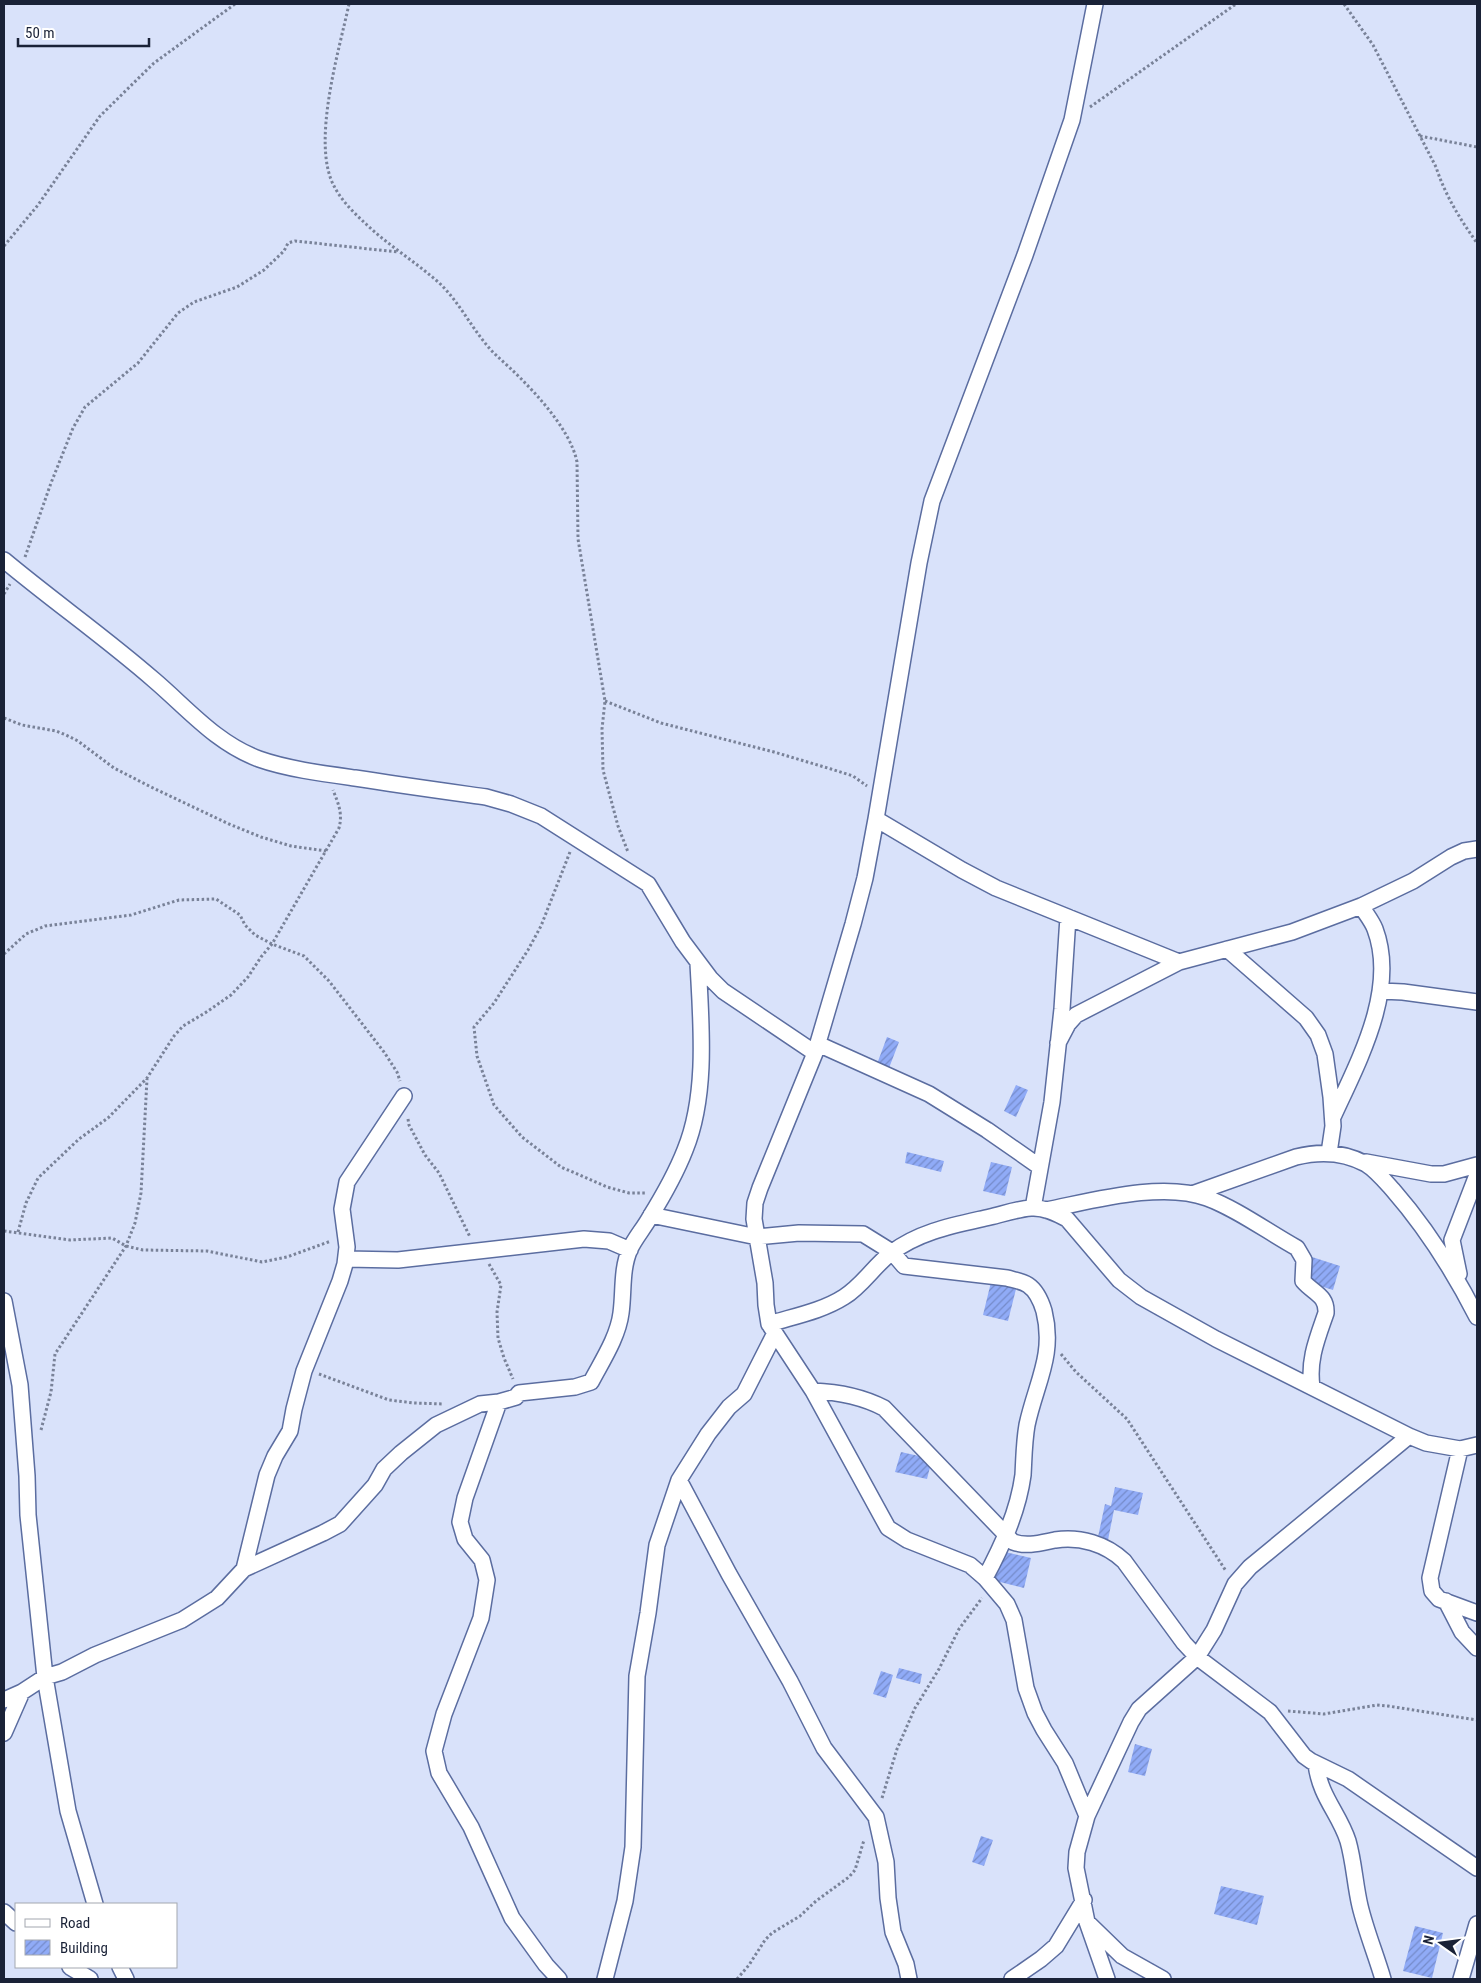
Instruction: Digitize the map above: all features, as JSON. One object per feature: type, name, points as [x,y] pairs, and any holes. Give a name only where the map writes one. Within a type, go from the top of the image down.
[{"type":"street","points":[[1087,1816],[1064,1763],[1035,1713],[1026,1688],[1014,1620],[1007,1604],[985,1578],[970,1565],[900,1537],[888,1528],[813,1390],[772,1328],[754,1219],[757,1196],[817,1048],[853,924],[876,819],[919,563],[932,501],[1025,255],[1072,120],[1095,4]]},
{"type":"street","points":[[4,560],[45,595],[155,680],[192,716],[217,736],[261,760],[327,774],[486,797],[511,804],[540,816],[648,884],[683,942],[698,963],[722,990],[817,1048],[929,1094],[987,1130],[1040,1167]]},
{"type":"street","points":[[876,819],[978,879],[1179,962]]},
{"type":"street","points":[[1058,1043],[1068,1024],[1076,1015],[1179,962],[1292,932],[1361,906],[1412,881],[1451,857],[1464,851],[1477,849]]},
{"type":"street","points":[[1333,1118],[1356,1067],[1381,991],[1381,955],[1375,929],[1361,906]]},
{"type":"street","points":[[1039,1209],[1040,1167],[1052,1102],[1068,917]]},
{"type":"street","points":[[1227,949],[1313,1026],[1325,1054],[1333,1118],[1329,1153]]},
{"type":"street","points":[[4,1700],[22,1692],[46,1677],[62,1672],[95,1654],[182,1620],[218,1598],[244,1569],[340,1524],[375,1485],[384,1469],[436,1425],[480,1404],[500,1402],[519,1393],[575,1387],[591,1382],[610,1347],[621,1315],[625,1264],[630,1250],[664,1194],[685,1151],[697,1106],[702,1039],[698,963]]},
{"type":"street","points":[[1381,991],[1403,992],[1477,1002]]},
{"type":"street","points":[[244,1569],[267,1474],[290,1431],[304,1371],[340,1281],[346,1259],[342,1209],[348,1182],[404,1096]]},
{"type":"street","points":[[1192,1194],[1296,1157],[1329,1153],[1349,1156],[1368,1165],[1411,1211],[1462,1288],[1477,1317]]},
{"type":"street","points":[[1359,1161],[1431,1174],[1444,1174],[1477,1166]]},
{"type":"street","points":[[1462,1288],[1452,1249],[1452,1240],[1477,1175]]},
{"type":"street","points":[[605,1979],[625,1901],[633,1847],[637,1676],[657,1545],[680,1480],[708,1434],[729,1407],[744,1394],[772,1328],[824,1308],[844,1297],[855,1289],[892,1252],[911,1240],[931,1231],[1039,1209],[1151,1191],[1192,1194],[1219,1203],[1297,1248],[1302,1255],[1304,1264],[1303,1281],[1324,1299],[1326,1307],[1326,1313],[1312,1352],[1310,1372],[1312,1388]]},
{"type":"street","points":[[1039,1209],[1055,1212],[1067,1219],[1119,1280],[1141,1297],[1216,1339],[1408,1436],[1426,1443],[1460,1449],[1477,1445]]},
{"type":"street","points":[[651,1216],[757,1237],[799,1233],[856,1232],[863,1234],[892,1252],[902,1264],[907,1266],[1006,1278],[1028,1285],[1035,1290],[1040,1299],[1048,1330],[1045,1362],[1027,1426],[1022,1476],[1007,1536],[985,1578]]},
{"type":"street","points":[[346,1259],[398,1260],[584,1239],[609,1241],[630,1250]]},
{"type":"street","points":[[4,1301],[20,1385],[28,1515],[46,1677],[68,1811],[95,1903]]},
{"type":"street","points":[[813,1390],[842,1393],[873,1402],[884,1408],[1013,1542],[1029,1545],[1074,1538],[1116,1553],[1124,1561],[1184,1643],[1197,1657],[1270,1712],[1304,1756],[1316,1764],[1348,1778],[1477,1868]]},
{"type":"street","points":[[500,1402],[466,1498],[460,1522],[465,1539],[482,1560],[487,1580],[481,1618],[444,1714],[434,1751],[439,1773],[471,1827],[512,1918],[546,1966],[559,1979]]},
{"type":"street","points":[[1106,1979],[1087,1922],[1076,1868],[1080,1834],[1131,1722],[1139,1709],[1197,1657],[1214,1630],[1235,1584],[1257,1561],[1408,1436]]},
{"type":"street","points":[[1460,1449],[1430,1578],[1432,1591],[1439,1599],[1477,1613]]},
{"type":"street","points":[[680,1480],[729,1574],[790,1680],[824,1748],[876,1817],[886,1862],[888,1898],[893,1932],[906,1964],[909,1979]]},
{"type":"street","points":[[1446,1602],[1462,1632],[1477,1648]]},
{"type":"street","points":[[4,1733],[22,1692]]},
{"type":"street","points":[[1316,1764],[1324,1794],[1343,1828],[1348,1842],[1360,1906],[1383,1979]]},
{"type":"street","points":[[1012,1979],[1056,1946],[1084,1900]]},
{"type":"street","points":[[4,1912],[15,1922]]},
{"type":"street","points":[[1087,1922],[1122,1956],[1163,1979]]},
{"type":"street","points":[[1461,1979],[1473,1956],[1477,1924]]},
{"type":"street","points":[[72,1968],[90,1979]]},
{"type":"path","points":[[4,246],[38,205],[100,116],[154,63],[235,4]]},
{"type":"path","points":[[349,4],[326,118],[324,138],[327,167],[334,186],[365,223],[398,252],[438,281],[463,311],[490,349],[517,373],[564,429],[575,453],[577,462],[578,539],[604,701],[602,729],[603,770],[618,826],[639,878]]},
{"type":"path","points":[[1072,120],[1236,4]]},
{"type":"path","points":[[1344,4],[1373,45],[1436,167],[1446,193],[1477,243]]},
{"type":"path","points":[[1420,136],[1477,147]]},
{"type":"path","points":[[20,574],[51,483],[85,407],[138,362],[178,313],[194,302],[237,287],[264,270],[284,251],[288,243],[295,242],[398,252]]},
{"type":"path","points":[[604,701],[661,723],[774,752],[853,776],[880,797]]},
{"type":"path","points":[[4,718],[66,735],[78,741],[114,768],[229,824],[261,837],[291,846],[326,851]]},
{"type":"path","points":[[18,1232],[26,1203],[38,1178],[79,1139],[108,1118],[147,1078],[183,1026],[231,995],[248,977],[272,944],[339,828],[341,809],[327,774]]},
{"type":"path","points":[[576,838],[537,934],[494,1003],[474,1027],[477,1056],[494,1105],[522,1137],[561,1166],[622,1192],[664,1194]]},
{"type":"path","points":[[4,954],[26,934],[34,930],[61,924],[131,915],[179,900],[216,899],[240,915],[255,935],[272,944],[304,956],[328,981],[391,1060],[398,1072],[409,1125],[425,1155],[439,1173],[468,1233],[497,1275],[501,1285],[497,1312],[498,1338],[504,1358],[519,1393]]},
{"type":"path","points":[[38,1439],[51,1392],[55,1354],[126,1246],[134,1223],[141,1193],[147,1078]]},
{"type":"path","points":[[4,1230],[70,1240],[112,1238],[126,1246],[143,1250],[207,1251],[262,1262],[287,1257],[345,1235]]},
{"type":"path","points":[[1048,1330],[1068,1363],[1127,1419],[1235,1584]]},
{"type":"path","points":[[304,1371],[328,1376],[368,1394],[390,1400],[452,1404]]},
{"type":"path","points":[[736,1979],[749,1965],[764,1940],[772,1932],[800,1916],[816,1901],[849,1877],[855,1870],[864,1842],[876,1817],[897,1749],[915,1708],[939,1669],[959,1629],[982,1600],[985,1578]]},
{"type":"path","points":[[1270,1712],[1291,1710],[1306,1713],[1333,1714],[1377,1705],[1477,1720]]},
{"type":"building","points":[[887,1037],[899,1042],[889,1068],[877,1064]]},
{"type":"building","points":[[1016,1085],[1028,1090],[1016,1117],[1004,1111]]},
{"type":"building","points":[[907,1152],[944,1161],[941,1172],[905,1163]]},
{"type":"building","points":[[991,1162],[1012,1167],[1005,1196],[983,1191]]},
{"type":"building","points":[[1312,1257],[1340,1266],[1333,1290],[1304,1281]]},
{"type":"building","points":[[992,1278],[1017,1285],[1008,1321],[983,1315]]},
{"type":"building","points":[[901,1452],[932,1459],[927,1479],[895,1472]]},
{"type":"building","points":[[1115,1487],[1143,1493],[1138,1515],[1114,1510],[1108,1540],[1098,1537],[1105,1504],[1111,1506]]},
{"type":"building","points":[[1001,1551],[1031,1558],[1024,1588],[992,1580]]},
{"type":"building","points":[[899,1668],[922,1674],[920,1684],[896,1678]]},
{"type":"building","points":[[881,1671],[893,1675],[886,1698],[873,1694]]},
{"type":"building","points":[[1135,1744],[1152,1749],[1145,1776],[1128,1772]]},
{"type":"building","points":[[981,1836],[993,1840],[984,1866],[972,1862]]},
{"type":"building","points":[[1221,1886],[1264,1896],[1257,1925],[1214,1914]]},
{"type":"building","points":[[1415,1926],[1443,1933],[1432,1978],[1403,1971]]}]
